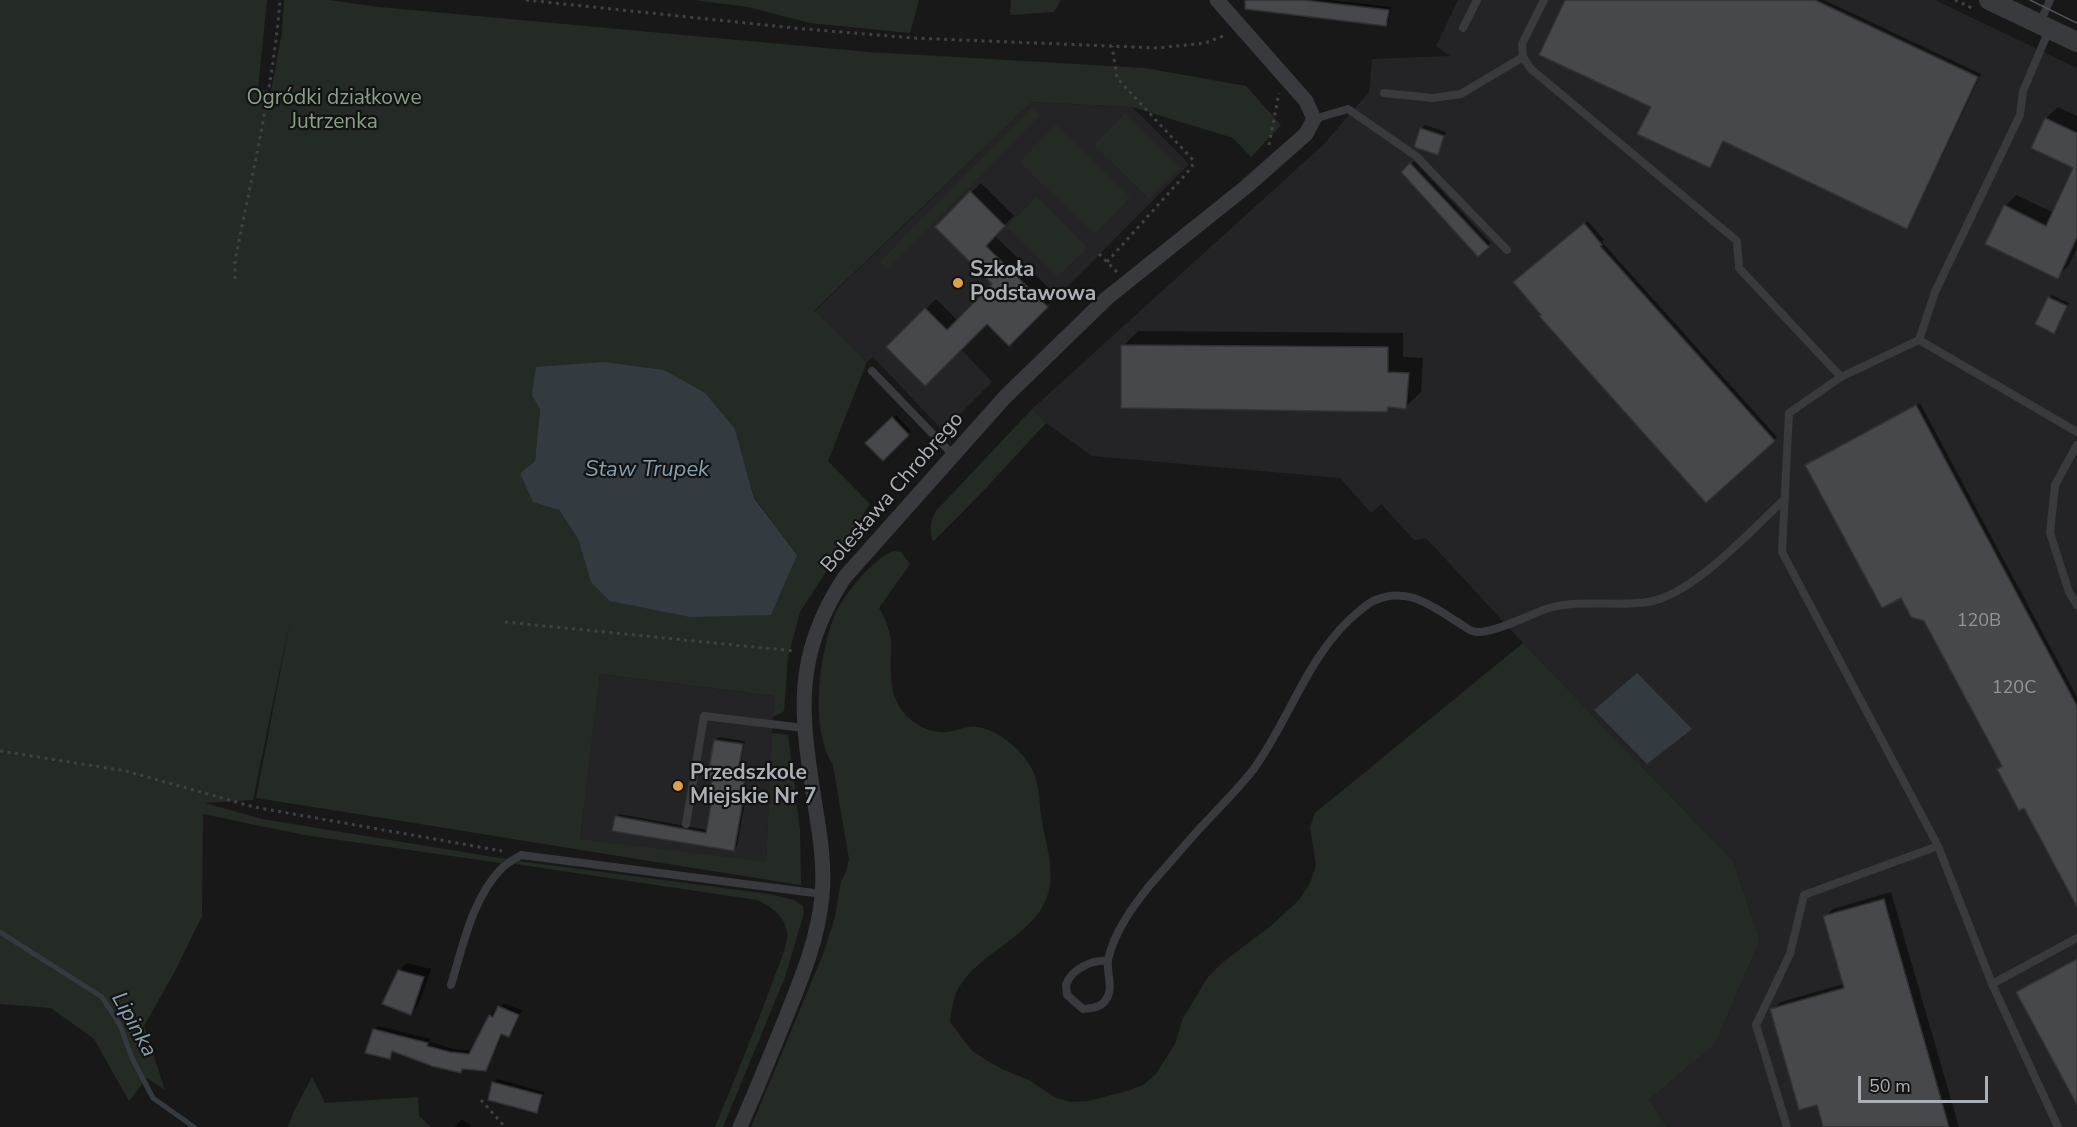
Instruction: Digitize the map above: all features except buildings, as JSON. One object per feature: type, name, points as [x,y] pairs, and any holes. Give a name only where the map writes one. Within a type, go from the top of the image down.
[{"type":"street","points":[[1217,0],[1306,101],[1314,119]]},
{"type":"street","points":[[1989,0],[2077,42]]},
{"type":"street","name":"Bolesława Chrobrego","points":[[740,1127],[807,964],[817,929],[823,874],[804,728],[805,676],[801,653],[831,598],[844,578],[952,454],[1005,398],[1107,298],[1247,186],[1306,134],[1314,119]]},
{"type":"lane","points":[[1463,28],[1477,0]]},
{"type":"lane","points":[[1544,0],[1522,44],[1523,57],[1531,69],[1737,241],[1739,268],[1841,377]]},
{"type":"lane","points":[[2050,0],[2045,26],[2023,91],[2020,116],[1935,292],[1919,340],[1841,377],[1789,413],[1782,552],[1938,846],[1992,984],[2058,1127]]},
{"type":"lane","points":[[1384,93],[1433,98],[1461,94],[1523,57]]},
{"type":"lane","points":[[1314,119],[1348,109],[1416,156],[1507,250]]},
{"type":"lane","points":[[1919,340],[2077,432]]},
{"type":"lane","points":[[872,371],[952,454]]},
{"type":"lane","points":[[2077,446],[2055,485],[2050,533],[2069,592],[2077,605]]},
{"type":"lane","points":[[1108,962],[1099,960],[1087,964],[1073,975],[1066,986],[1067,995],[1083,1009],[1095,1008],[1105,1002],[1110,991],[1108,962],[1128,916],[1144,892],[1253,770],[1272,742],[1290,705],[1328,643],[1366,606],[1393,595],[1408,595],[1425,602],[1472,631],[1485,632],[1555,606],[1573,603],[1649,602],[1680,590],[1709,569],[1785,499]]},
{"type":"lane","points":[[686,824],[704,716],[804,728]]},
{"type":"lane","points":[[1787,1127],[1756,1024],[1790,954],[1804,895],[1938,846]]},
{"type":"lane","points":[[451,985],[469,924],[480,901],[499,870],[521,855],[822,894]]},
{"type":"lane","points":[[1992,984],[2077,938]]},
{"type":"path","points":[[235,279],[235,261],[278,34],[280,0]]},
{"type":"path","points":[[526,0],[891,36],[1158,48],[1205,43],[1242,29]]},
{"type":"path","points":[[1107,262],[1192,167],[1193,160],[1116,78],[1112,46]]},
{"type":"path","points":[[1267,148],[1270,143],[1279,91]]},
{"type":"path","points":[[1099,254],[1119,273],[1112,278]]},
{"type":"path","points":[[505,622],[801,653]]},
{"type":"path","points":[[797,642],[801,653]]},
{"type":"path","points":[[793,659],[801,653]]},
{"type":"path","points":[[0,751],[126,771],[254,807],[521,855]]},
{"type":"path","points":[[481,1100],[505,1127]]},
{"type":"shaded area","points":[[1458,0],[1935,0],[2077,68],[2077,1127],[1667,1127],[1649,1100],[1715,1044],[1760,940],[1733,861],[1523,643],[1426,538],[1414,540],[1381,504],[1371,513],[1340,478],[1092,456],[1046,423],[1032,409],[1323,145],[1369,92],[1372,59],[1450,56],[1436,46]]},
{"type":"shaded area","name":"Szkoła Podstawowa","points":[[1032,102],[1132,107],[1189,164],[1009,346],[987,324],[964,346],[962,350],[992,382],[943,431],[873,357],[867,362],[814,312]]},
{"type":"shaded area","name":"Przedszkole Miejskie Nr 7","points":[[600,674],[774,696],[766,863],[580,839]]},
{"type":"green space","name":"Ogródki działkowe Jutrzenka","points":[[0,0],[267,0],[258,89],[271,91],[282,32],[284,0],[328,0],[379,7],[869,52],[1145,68],[1246,86],[1281,125],[1251,157],[1233,138],[1132,107],[1032,102],[814,311],[867,362],[828,461],[870,504],[800,612],[788,657],[784,711],[773,717],[774,696],[600,674],[580,839],[766,862],[772,733],[788,735],[800,830],[801,885],[256,798],[292,611],[253,800],[205,803],[262,819],[506,859],[501,863],[304,835],[203,814],[202,916],[144,1026],[165,1090],[147,1078],[129,1101],[94,1039],[51,1008],[0,1004]],"holes":[[[540,409],[735,429],[754,497],[797,555],[591,582],[578,539],[559,510],[520,473],[535,461]]]},
{"type":"green space","points":[[694,0],[919,0],[910,33],[810,23],[748,7]]},
{"type":"green space","points":[[1011,0],[1061,0],[1054,12],[1010,15]]},
{"type":"green space","points":[[1032,107],[1040,115],[887,270],[880,262]]},
{"type":"green space","points":[[1125,114],[1180,168],[1149,198],[1094,145]]},
{"type":"green space","points":[[1056,124],[1130,197],[1094,234],[1020,162]]},
{"type":"green space","points":[[1037,197],[1087,248],[1057,277],[1007,227]]},
{"type":"green space","points":[[1032,409],[1046,423],[933,542],[931,526],[936,511]]},
{"type":"green space","points":[[893,551],[901,552],[910,564],[879,608],[890,636],[891,680],[898,705],[912,720],[929,730],[947,732],[969,727],[983,728],[1005,739],[1018,751],[1029,764],[1035,777],[1049,859],[1050,888],[1040,911],[1030,923],[978,965],[957,991],[950,1022],[971,1050],[1002,1069],[1029,1080],[1054,1097],[1070,1102],[1088,1101],[1143,1085],[1156,1074],[1175,1044],[1183,1018],[1208,977],[1300,899],[1310,883],[1316,866],[1310,827],[1315,813],[1523,643],[1733,861],[1760,940],[1715,1044],[1649,1100],[1667,1127],[751,1127],[824,952],[835,917],[841,881],[849,859],[833,765],[826,750],[819,712],[821,670],[829,630],[845,597],[860,578],[876,562]]},
{"type":"green space","points":[[519,861],[769,894],[794,900],[803,906],[804,913],[785,977],[723,1127],[715,1127],[785,950],[787,932],[780,916],[757,900],[515,864]]},
{"type":"green space","points":[[312,1077],[325,1103],[418,1097],[419,1116],[431,1127],[288,1127]]},
{"type":"water","name":"Staw Trupek","points":[[604,362],[664,370],[705,393],[735,429],[754,498],[797,555],[771,615],[690,617],[610,601],[591,582],[578,539],[559,510],[533,502],[520,473],[535,461],[540,409],[532,395],[536,367]]},
{"type":"water","points":[[1637,673],[1692,729],[1647,764],[1594,710]]},
{"type":"waterway","name":"Lipinka","points":[[0,932],[102,997],[120,1025],[132,1058],[153,1098],[194,1127]]},
{"type":"tram line","points":[[2030,0],[2077,23]]},
{"type":"place","name":"Szkoła Podstawowa","points":[[958,283]]},
{"type":"place","name":"Przedszkole Miejskie Nr 7","points":[[678,786]]}]
